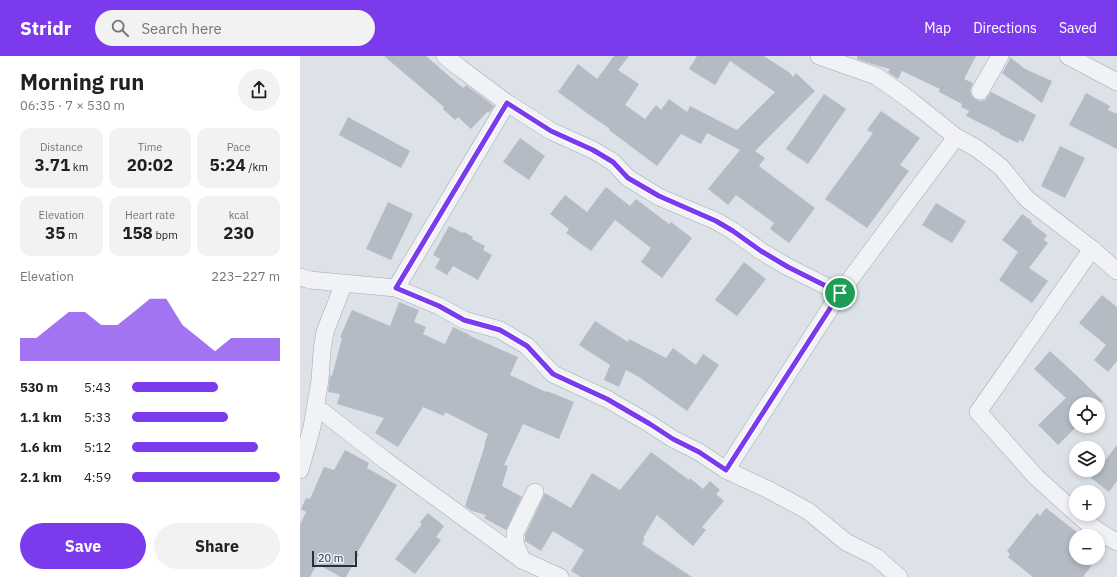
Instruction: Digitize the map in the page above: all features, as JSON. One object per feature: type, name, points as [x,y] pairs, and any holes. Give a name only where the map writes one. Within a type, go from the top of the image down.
[{"type":"street","points":[[445,56],[507,103],[551,131],[593,150],[613,162],[628,178],[659,196],[716,221],[788,267],[840,293]]},
{"type":"street","points":[[819,56],[876,76],[910,100],[956,137],[976,148],[1001,168],[1027,199],[1092,249],[1117,271]]},
{"type":"street","points":[[980,91],[1000,56]]},
{"type":"street","points":[[1068,56],[1117,82]]},
{"type":"street","points":[[396,288],[507,103]]},
{"type":"street","points":[[726,470],[840,293],[956,137]]},
{"type":"street","points":[[1069,506],[1036,477],[978,412],[1092,249]]},
{"type":"street","points":[[300,276],[310,280],[396,288],[439,306],[464,320],[500,330],[527,346],[553,374],[613,403],[673,439],[699,452],[726,470],[769,490],[808,511],[846,542],[876,556],[899,577]]},
{"type":"street","points":[[300,470],[312,427],[320,380],[325,332],[344,283]]},
{"type":"street","points":[[323,412],[386,461],[522,560],[560,577]]},
{"type":"street","points":[[522,560],[515,543],[515,534],[535,492]]},
{"type":"street","points":[[1087,521],[1117,542]]},
{"type":"building","points":[[384,56],[426,56],[463,88],[466,85],[494,106],[489,113],[488,111],[471,129],[458,117],[455,120],[443,109],[444,107]]},
{"type":"building","points":[[614,56],[629,56],[618,70],[639,84],[625,105],[645,119],[656,105],[661,110],[669,99],[687,112],[690,106],[737,130],[775,92],[730,61],[715,85],[689,69],[697,56],[764,56],[790,73],[793,77],[796,73],[815,91],[755,151],[765,158],[759,166],[815,208],[789,243],[770,229],[774,223],[736,195],[728,205],[708,189],[740,150],[707,133],[701,144],[681,134],[657,166],[609,130],[610,129],[558,92],[578,64],[597,79]]},
{"type":"building","points":[[857,56],[976,56],[964,79],[973,83],[970,91],[975,99],[980,101],[985,100],[991,92],[1036,115],[1023,142],[1019,140],[1018,143],[966,116],[969,111],[961,107],[962,104],[939,92],[940,89],[902,71],[898,79],[888,72],[890,69],[857,59]]},
{"type":"building","points":[[1010,57],[1025,69],[1052,81],[1042,103],[1002,73]]},
{"type":"building","points":[[1086,93],[1110,106],[1108,110],[1117,114],[1117,149],[1069,125]]},
{"type":"building","points":[[824,94],[846,109],[808,164],[786,149]]},
{"type":"building","points":[[881,111],[920,138],[900,165],[909,171],[867,228],[825,199],[873,133],[867,130]]},
{"type":"building","points":[[348,117],[410,151],[401,168],[339,135]]},
{"type":"building","points":[[520,138],[545,156],[529,180],[503,162]]},
{"type":"building","points":[[1060,146],[1085,158],[1065,198],[1041,186]]},
{"type":"building","points":[[606,187],[630,206],[636,199],[669,224],[671,222],[692,238],[662,278],[641,262],[651,248],[615,220],[591,251],[566,233],[569,229],[550,214],[565,195],[587,212]]},
{"type":"building","points":[[388,202],[413,214],[391,260],[366,249]]},
{"type":"building","points":[[936,203],[966,221],[952,243],[922,225]]},
{"type":"building","points":[[1022,214],[1047,235],[1044,240],[1048,243],[1029,268],[1048,281],[1032,303],[999,280],[1018,252],[1002,240]]},
{"type":"building","points":[[449,226],[473,237],[472,239],[485,246],[483,250],[492,255],[478,280],[453,266],[447,275],[435,268],[440,259],[433,255]]},
{"type":"building","points":[[744,262],[766,279],[737,316],[715,300]]},
{"type":"building","points":[[1102,295],[1117,307],[1117,361],[1108,372],[1094,360],[1106,345],[1079,323]]},
{"type":"building","points":[[399,302],[419,310],[414,322],[426,327],[423,334],[445,344],[453,327],[518,357],[510,375],[546,392],[547,391],[574,402],[559,439],[523,424],[504,465],[508,466],[502,486],[522,497],[506,530],[484,518],[486,515],[472,511],[465,506],[488,434],[445,412],[444,416],[423,407],[398,447],[375,433],[384,418],[337,404],[340,394],[328,392],[330,375],[332,376],[342,338],[340,337],[352,310],[390,326]]},
{"type":"building","points":[[595,321],[628,342],[629,339],[666,358],[673,348],[696,365],[703,354],[719,365],[687,411],[639,377],[626,370],[619,387],[604,380],[610,365],[579,345]]},
{"type":"building","points":[[1050,351],[1099,397],[1069,397],[1070,433],[1058,445],[1038,425],[1066,398],[1034,369]]},
{"type":"building","points":[[1117,445],[1117,481],[1109,492],[1105,489],[1105,485],[1100,485],[1091,478],[1105,477],[1105,460]]},
{"type":"building","points":[[345,450],[369,463],[367,468],[397,485],[357,553],[359,554],[346,577],[341,577],[317,564],[310,577],[300,577],[300,525],[306,512],[301,509],[306,498],[310,499],[324,467],[334,470]]},
{"type":"building","points":[[651,452],[689,480],[690,478],[703,489],[710,481],[720,490],[716,494],[724,501],[702,527],[706,530],[693,546],[657,515],[643,538],[645,539],[642,544],[692,577],[581,577],[571,571],[584,550],[553,531],[541,551],[525,541],[525,535],[545,493],[571,508],[592,473],[620,490]]},
{"type":"building","points":[[1046,508],[1073,529],[1069,529],[1069,565],[1092,565],[1083,577],[1033,577],[1008,557],[1010,554],[1007,551],[1037,513],[1040,516]]},
{"type":"building","points":[[428,513],[444,526],[436,537],[441,540],[415,574],[395,559],[422,524],[420,522]]},
{"type":"route","points":[[507,103],[551,131],[593,150],[613,162],[628,178],[659,196],[716,221],[788,267],[840,293],[726,470],[699,452],[673,439],[607,399],[553,374],[527,346],[500,330],[464,320],[439,306],[396,288],[507,103]]}]
